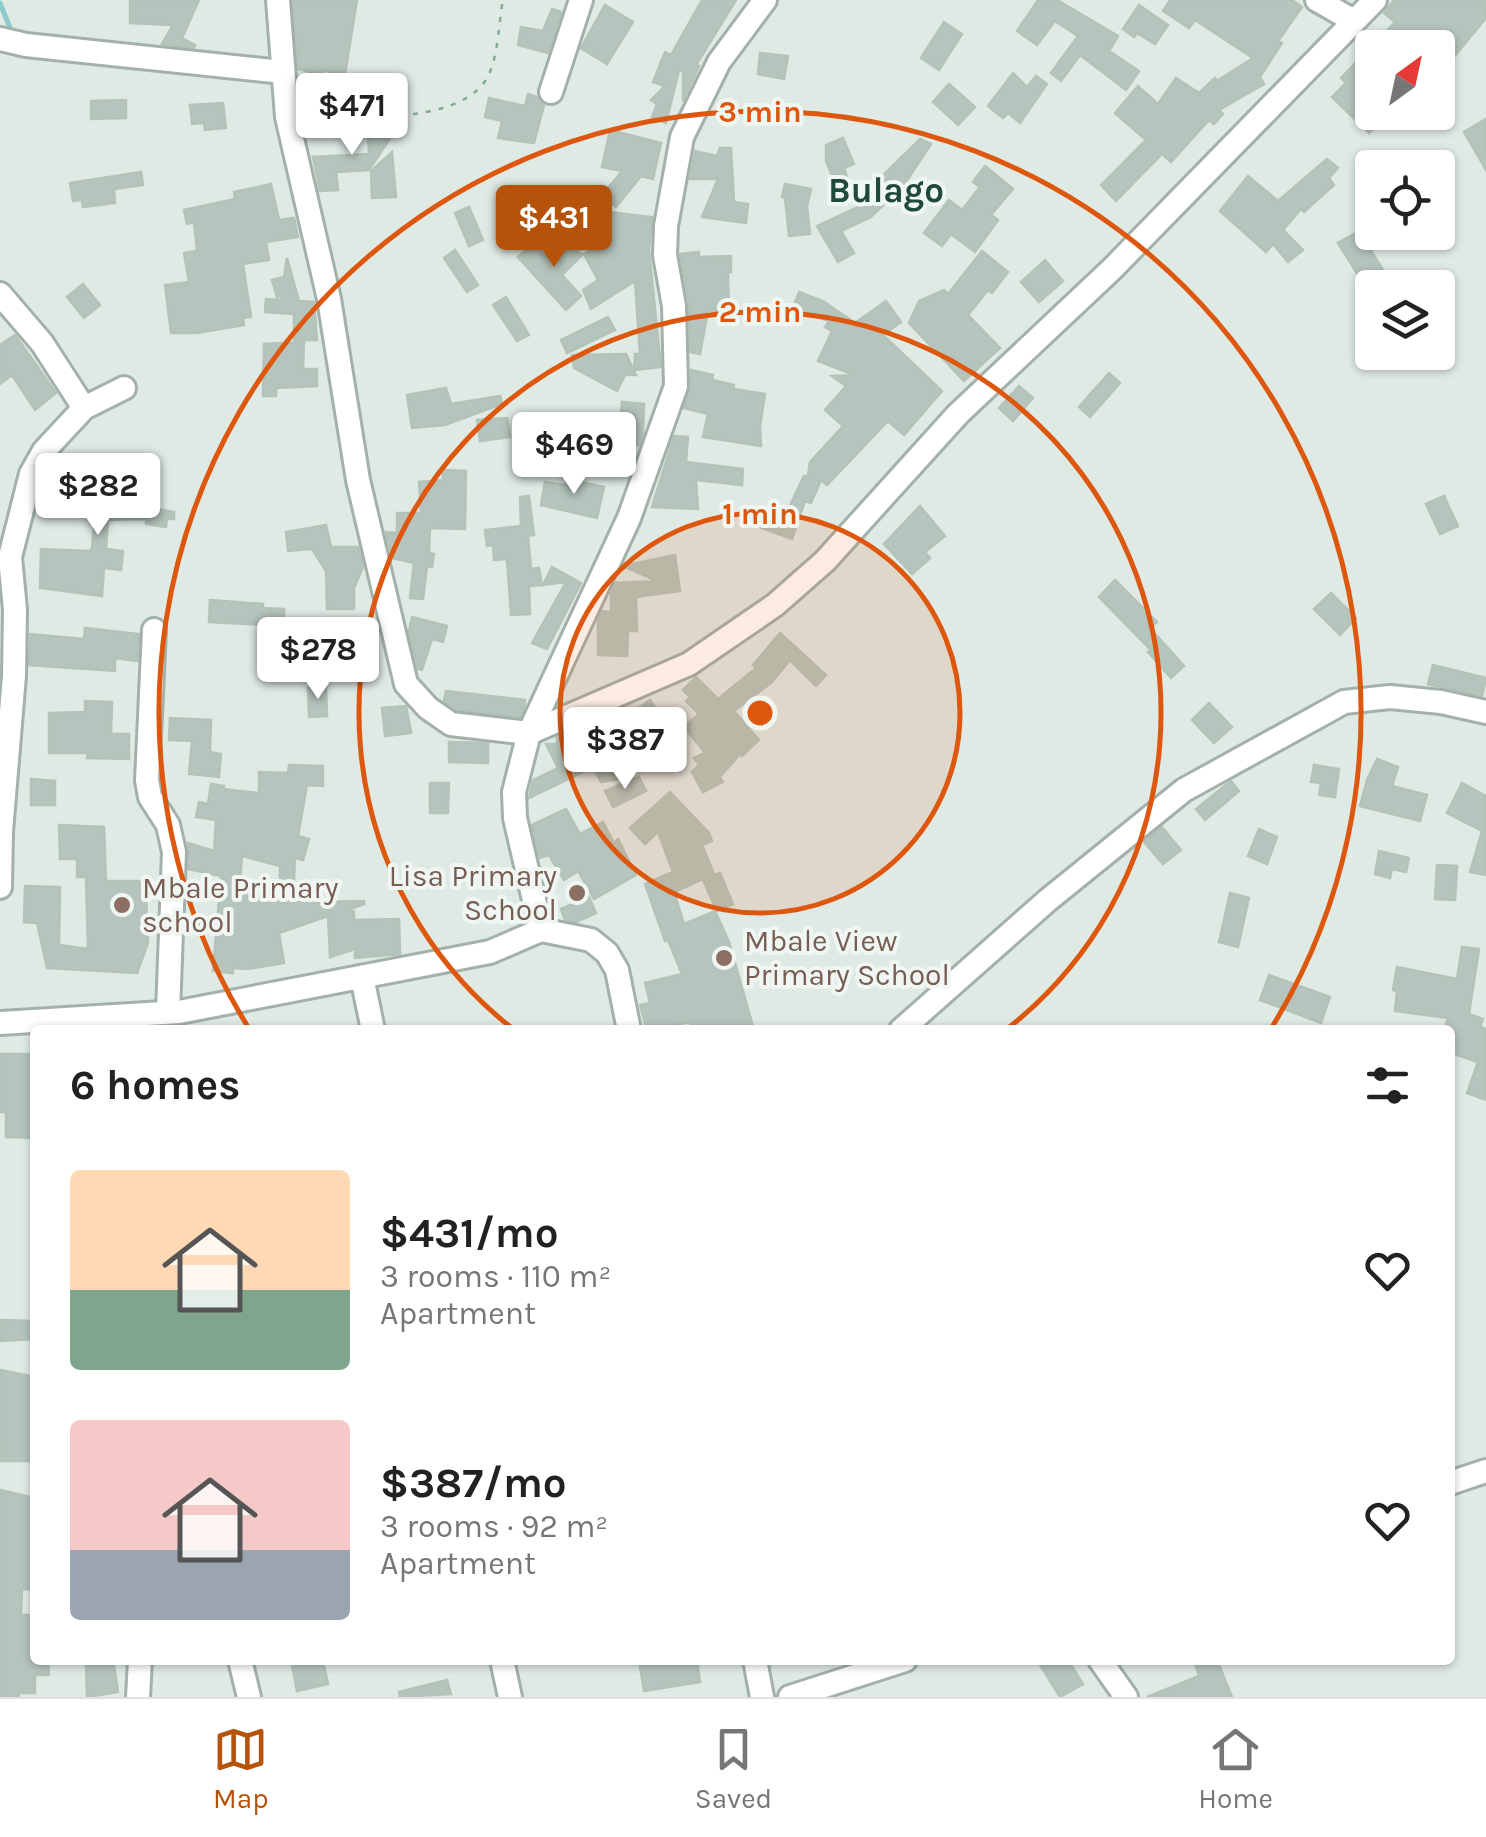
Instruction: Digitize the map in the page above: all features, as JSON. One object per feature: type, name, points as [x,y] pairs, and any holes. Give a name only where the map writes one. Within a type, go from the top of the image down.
[{"type":"street","points":[[278,0],[287,117],[329,298],[358,480],[406,684],[428,708],[451,724],[530,733],[689,664],[788,594],[825,561],[958,414],[1112,269],[1374,0]]},
{"type":"street","points":[[551,92],[581,0]]},
{"type":"street","points":[[540,930],[515,818],[514,792],[530,733],[629,518],[676,386],[674,306],[665,255],[666,226],[682,137],[719,62],[765,0]]},
{"type":"street","points":[[1317,0],[1354,21]]},
{"type":"street","points":[[0,39],[26,46],[282,72]]},
{"type":"street","points":[[0,294],[42,343],[84,408]]},
{"type":"street","points":[[0,887],[14,676],[7,610],[10,557],[31,474],[44,451],[84,408],[124,388]]},
{"type":"street","points":[[154,630],[147,780],[150,797],[168,826],[174,852],[168,1012]]},
{"type":"street","points":[[907,1025],[1048,900],[1184,790],[1344,702],[1390,697],[1486,712]]},
{"type":"street","points":[[0,1023],[143,1023],[168,1012],[490,952],[540,930],[591,940],[606,952],[616,970],[628,1025]]},
{"type":"street","points":[[362,976],[372,1025]]},
{"type":"street","points":[[1455,1480],[1486,1471]]},
{"type":"street","points":[[138,1697],[140,1665]]},
{"type":"street","points":[[241,1665],[249,1697]]},
{"type":"street","points":[[503,1665],[510,1697]]},
{"type":"street","points":[[756,1665],[762,1697]]},
{"type":"street","points":[[790,1697],[889,1665]]},
{"type":"street","points":[[1104,1665],[1126,1697]]},
{"type":"path","points":[[287,117],[405,117],[461,100],[482,86],[490,70],[503,0]]},
{"type":"building","points":[[130,0],[199,0],[182,38],[194,48],[162,44],[173,25],[130,23]]},
{"type":"building","points":[[293,0],[357,0],[344,81],[324,69],[322,87],[306,85],[307,71],[298,69]]},
{"type":"building","points":[[702,0],[736,0],[696,65],[699,66],[683,101],[683,71],[679,70],[666,123],[652,117],[657,104],[651,100],[665,86],[653,82],[665,52],[671,55]]},
{"type":"building","points":[[1038,0],[1057,0],[1118,36],[1109,51],[1139,71],[1126,90],[1080,55],[1061,81],[1051,73],[1078,36],[1055,21],[1037,45],[1017,31]]},
{"type":"building","points":[[1170,0],[1292,0],[1302,7],[1278,41],[1282,43],[1260,77],[1264,84],[1219,110],[1223,114],[1214,124],[1209,120],[1171,162],[1162,154],[1116,201],[1101,185],[1146,140],[1115,113],[1138,86],[1158,104],[1176,78],[1199,93],[1215,78],[1217,81],[1253,58],[1195,20],[1189,28],[1163,11]]},
{"type":"building","points":[[1394,0],[1486,0],[1486,18],[1455,55],[1455,30],[1387,30],[1395,22],[1384,13]]},
{"type":"building","points":[[605,5],[633,22],[607,64],[581,48]]},
{"type":"building","points":[[1139,5],[1168,25],[1155,44],[1123,29]]},
{"type":"building","points":[[552,9],[561,12],[548,53],[518,45],[521,27],[543,31]]},
{"type":"building","points":[[944,22],[962,34],[939,70],[921,58]]},
{"type":"building","points":[[760,53],[788,56],[784,79],[758,74]]},
{"type":"building","points":[[1355,63],[1355,119],[1332,97],[1346,83],[1341,78]]},
{"type":"building","points":[[1013,73],[1027,87],[1036,76],[1047,84],[1020,123],[1008,113],[1003,118],[988,106]]},
{"type":"building","points":[[949,84],[975,107],[958,125],[933,102]]},
{"type":"building","points":[[528,94],[544,105],[534,143],[498,138],[502,121],[485,117],[489,98],[525,106]]},
{"type":"building","points":[[126,100],[126,118],[91,119],[91,101]]},
{"type":"building","points":[[223,103],[226,128],[205,130],[204,123],[192,124],[190,105]]},
{"type":"building","points":[[1486,119],[1486,170],[1464,132]]},
{"type":"building","points":[[367,122],[390,122],[391,137],[369,170],[336,172],[338,190],[320,191],[313,157],[369,154]]},
{"type":"building","points":[[610,130],[661,143],[653,179],[641,176],[616,207],[602,195],[622,171],[602,167]]},
{"type":"building","points":[[843,138],[854,164],[844,168],[848,180],[836,185],[826,161],[826,145]]},
{"type":"building","points":[[920,139],[931,144],[904,185],[871,217],[841,231],[854,253],[838,262],[817,226],[869,202],[862,196]]},
{"type":"building","points":[[720,148],[731,148],[734,202],[748,204],[746,223],[702,217],[718,179],[690,179],[695,151],[717,156]]},
{"type":"building","points":[[392,152],[396,197],[372,198],[371,171]]},
{"type":"building","points":[[1327,159],[1338,168],[1329,178],[1334,185],[1304,212],[1301,209],[1283,230],[1303,250],[1288,262],[1273,244],[1266,252],[1220,211],[1248,176],[1278,201]]},
{"type":"building","points":[[985,166],[1013,189],[991,215],[998,220],[975,252],[951,234],[942,246],[924,233],[949,200],[962,210],[980,187],[973,182]]},
{"type":"building","points":[[141,172],[143,185],[114,189],[115,203],[83,207],[82,200],[73,201],[70,183]]},
{"type":"building","points":[[271,184],[279,220],[294,218],[298,237],[266,242],[269,260],[243,264],[251,317],[243,318],[244,325],[171,333],[165,285],[189,282],[184,253],[197,251],[194,222],[187,224],[184,210],[235,199],[234,192]]},
{"type":"building","points":[[785,184],[811,189],[807,206],[810,234],[789,236],[782,197]]},
{"type":"building","points":[[469,207],[483,240],[469,246],[455,213]]},
{"type":"building","points":[[608,212],[652,217],[649,250],[661,367],[634,370],[635,354],[640,354],[635,281],[591,309],[583,290],[598,280],[584,254],[610,240],[596,231]]},
{"type":"building","points":[[1355,233],[1355,250],[1371,250],[1383,270],[1355,270],[1338,243]]},
{"type":"building","points":[[564,238],[582,255],[562,275],[581,296],[566,310],[518,257],[533,243],[546,257]]},
{"type":"building","points":[[455,250],[478,285],[467,292],[444,258]]},
{"type":"building","points":[[982,251],[1008,272],[968,315],[1000,348],[964,381],[909,323],[919,301],[944,290],[948,294]]},
{"type":"building","points":[[699,252],[699,257],[731,256],[729,312],[708,311],[700,354],[690,352],[689,303],[680,254]]},
{"type":"building","points":[[287,258],[299,301],[314,302],[317,340],[294,340],[294,314],[265,312],[266,299],[282,300],[282,296],[277,297],[272,280],[284,277]]},
{"type":"building","points":[[1045,260],[1063,281],[1039,302],[1021,282]]},
{"type":"building","points":[[83,284],[100,305],[84,318],[67,297]]},
{"type":"building","points":[[799,292],[823,301],[855,323],[886,301],[901,322],[883,335],[942,391],[904,435],[888,421],[827,485],[821,480],[811,503],[805,501],[792,539],[756,526],[762,509],[785,516],[804,476],[808,476],[810,462],[843,426],[825,410],[846,386],[832,376],[855,375],[818,361],[832,331],[825,327],[829,321],[793,308]]},
{"type":"building","points":[[506,297],[529,335],[517,341],[493,305]]},
{"type":"building","points":[[608,317],[615,330],[567,353],[561,340]]},
{"type":"building","points":[[15,335],[56,393],[35,410],[12,375],[0,384],[0,345]]},
{"type":"building","points":[[304,342],[303,369],[317,369],[317,386],[276,388],[276,396],[263,396],[264,344]]},
{"type":"building","points":[[626,354],[636,375],[625,375],[617,391],[574,368],[572,355]]},
{"type":"building","points":[[691,370],[713,375],[712,380],[734,385],[733,389],[765,394],[761,446],[703,437],[708,414],[684,408]]},
{"type":"building","points":[[1109,373],[1120,383],[1090,417],[1079,407]]},
{"type":"building","points":[[1019,386],[1033,398],[1013,421],[999,408]]},
{"type":"building","points":[[446,388],[451,404],[500,396],[502,404],[445,425],[412,428],[407,395]]},
{"type":"building","points":[[622,402],[644,404],[639,445],[618,445]]},
{"type":"building","points":[[507,418],[510,437],[480,441],[477,420]]},
{"type":"building","points":[[674,436],[688,437],[686,462],[743,469],[742,485],[696,480],[698,509],[652,507]]},
{"type":"building","points":[[443,470],[466,471],[465,529],[430,528],[429,553],[434,554],[432,567],[427,566],[423,599],[410,598],[414,563],[392,558],[386,532],[397,533],[397,513],[421,513],[419,482],[443,480]]},
{"type":"building","points":[[89,474],[126,474],[127,484],[137,485],[136,505],[174,512],[174,519],[167,519],[166,527],[146,524],[146,519],[108,520],[106,549],[123,551],[121,570],[104,568],[102,596],[40,588],[41,549],[92,548],[96,503],[89,503]]},
{"type":"building","points":[[567,479],[604,487],[597,518],[541,505],[545,482],[566,485]]},
{"type":"building","points":[[529,496],[534,535],[528,536],[531,569],[539,568],[542,585],[529,586],[530,614],[511,615],[507,559],[494,560],[493,545],[487,546],[485,530],[521,526],[520,497]]},
{"type":"building","points":[[1444,496],[1458,526],[1440,534],[1426,504]]},
{"type":"building","points":[[920,506],[945,536],[925,552],[930,558],[912,574],[884,544]]},
{"type":"building","points":[[326,525],[331,547],[358,547],[363,567],[354,588],[354,609],[327,609],[326,571],[312,549],[288,551],[286,532]]},
{"type":"building","points":[[675,555],[680,591],[636,597],[637,631],[628,631],[627,656],[598,655],[598,621],[602,611],[611,612],[615,583],[657,581],[623,566]]},
{"type":"building","points":[[552,567],[581,583],[547,649],[532,643],[566,582],[543,585]]},
{"type":"building","points":[[1115,580],[1157,622],[1150,628],[1184,666],[1171,678],[1148,652],[1151,650],[1099,597]]},
{"type":"building","points":[[1331,593],[1356,618],[1340,635],[1314,609]]},
{"type":"building","points":[[210,600],[284,609],[284,626],[209,622]]},
{"type":"building","points":[[412,617],[447,626],[443,642],[432,639],[422,670],[418,669],[409,631]]},
{"type":"building","points":[[85,628],[139,634],[138,661],[115,658],[115,671],[29,665],[30,634],[84,639]]},
{"type":"building","points":[[780,633],[826,675],[816,686],[790,660],[772,682],[734,711],[759,740],[720,777],[723,782],[703,792],[692,772],[699,765],[694,758],[705,753],[684,727],[699,714],[686,701],[690,697],[683,690],[696,677],[718,699],[756,668],[753,665]]},
{"type":"building","points":[[1433,665],[1486,678],[1482,696],[1428,684]]},
{"type":"building","points":[[326,687],[327,716],[309,717],[308,688]]},
{"type":"building","points":[[446,691],[525,700],[524,708],[520,717],[456,710],[444,701]]},
{"type":"building","points":[[650,700],[673,733],[660,741],[657,737],[632,748],[620,721]]},
{"type":"building","points":[[85,701],[112,702],[111,734],[129,734],[129,759],[49,753],[49,713],[85,712]]},
{"type":"building","points":[[1209,703],[1232,727],[1214,743],[1192,720]]},
{"type":"building","points":[[406,706],[411,733],[385,736],[382,708]]},
{"type":"building","points":[[170,718],[211,720],[210,752],[221,754],[219,777],[189,774],[192,741],[169,740]]},
{"type":"building","points":[[583,726],[601,761],[608,758],[618,779],[601,782],[593,767],[529,798],[533,780],[558,768],[546,744],[557,744],[557,737]]},
{"type":"building","points":[[449,742],[488,743],[488,763],[449,762]]},
{"type":"building","points":[[1377,759],[1398,767],[1392,786],[1427,795],[1420,821],[1360,806]]},
{"type":"building","points":[[289,765],[323,766],[323,786],[307,785],[298,836],[309,839],[303,860],[295,858],[293,902],[314,895],[317,902],[364,901],[343,911],[354,911],[354,920],[399,919],[400,954],[355,958],[355,949],[330,957],[328,916],[279,933],[284,963],[233,968],[233,973],[213,971],[221,876],[188,869],[188,843],[214,851],[216,820],[196,817],[199,802],[208,804],[211,784],[259,793],[259,772],[288,773]],"holes":[[[242,856],[280,866],[280,894],[239,895]]]},
{"type":"building","points":[[1314,765],[1339,769],[1335,797],[1319,795],[1321,783],[1311,782]]},
{"type":"building","points":[[639,777],[646,791],[613,807],[605,791]]},
{"type":"building","points":[[31,779],[55,781],[55,805],[31,805]]},
{"type":"building","points":[[1231,781],[1239,791],[1205,820],[1196,809]]},
{"type":"building","points":[[430,783],[449,783],[448,813],[430,813]]},
{"type":"building","points":[[1462,783],[1486,796],[1486,875],[1470,872],[1482,831],[1447,813]]},
{"type":"building","points":[[670,792],[709,833],[712,841],[702,845],[714,874],[674,892],[684,924],[715,911],[729,942],[753,1025],[646,1025],[640,1005],[650,1003],[645,983],[682,974],[668,940],[665,941],[645,884],[673,872],[658,832],[645,844],[630,828]]},
{"type":"building","points":[[566,809],[580,834],[603,822],[614,843],[618,839],[636,875],[594,899],[578,871],[564,880],[549,855],[540,858],[532,825]]},
{"type":"building","points":[[59,825],[104,827],[106,881],[139,881],[146,894],[148,943],[137,973],[47,968],[37,923],[24,922],[25,886],[60,887],[59,945],[88,949],[86,877],[77,877],[77,859],[60,859]]},
{"type":"building","points":[[1162,827],[1181,850],[1163,864],[1144,842]]},
{"type":"building","points":[[1259,829],[1277,837],[1267,864],[1248,856]]},
{"type":"building","points":[[1379,851],[1409,858],[1406,872],[1392,869],[1390,878],[1375,874]]},
{"type":"building","points":[[1437,865],[1457,866],[1455,900],[1435,899]]},
{"type":"building","points":[[720,873],[733,904],[717,911],[703,880]]},
{"type":"building","points":[[1230,893],[1249,898],[1238,947],[1219,942]]},
{"type":"building","points":[[589,897],[596,913],[576,922],[565,920],[561,909]]},
{"type":"building","points":[[1462,947],[1479,949],[1469,1014],[1483,1019],[1480,1027],[1486,1029],[1486,1100],[1467,1093],[1478,1062],[1455,1054],[1455,1025],[1446,1025],[1448,1018],[1395,1011],[1397,967],[1457,979]]},
{"type":"building","points":[[1269,975],[1330,997],[1321,1023],[1260,1000]]},
{"type":"building","points":[[0,1054],[30,1054],[30,1138],[6,1137],[6,1112],[0,1112]]},
{"type":"building","points":[[0,1320],[30,1321],[30,1339],[0,1341]]},
{"type":"building","points":[[0,1370],[30,1376],[30,1461],[1,1461]]},
{"type":"building","points":[[0,1490],[30,1497],[30,1590],[22,1589],[21,1615],[30,1615],[30,1665],[48,1665],[49,1675],[35,1675],[35,1693],[0,1697]]},
{"type":"building","points":[[86,1665],[114,1665],[118,1692],[87,1697]]},
{"type":"building","points":[[292,1665],[324,1665],[328,1684],[297,1691]]},
{"type":"building","points":[[640,1665],[698,1665],[700,1682],[644,1691]]},
{"type":"building","points":[[1040,1665],[1071,1665],[1083,1684],[1060,1697]]},
{"type":"building","points":[[1196,1665],[1219,1665],[1232,1697],[1147,1697],[1199,1676]]},
{"type":"building","points":[[447,1680],[451,1694],[400,1697],[399,1692]]},
{"type":"waterway","points":[[0,3],[12,33]]},
{"type":"place","name":"Lisa Primary School","points":[[577,893]]},
{"type":"place","name":"Mbale Primary school","points":[[122,905]]},
{"type":"place","name":"Mbale View Primary School","points":[[724,958]]},
{"type":"district","name":"Bulago","points":[[886,190]]}]
